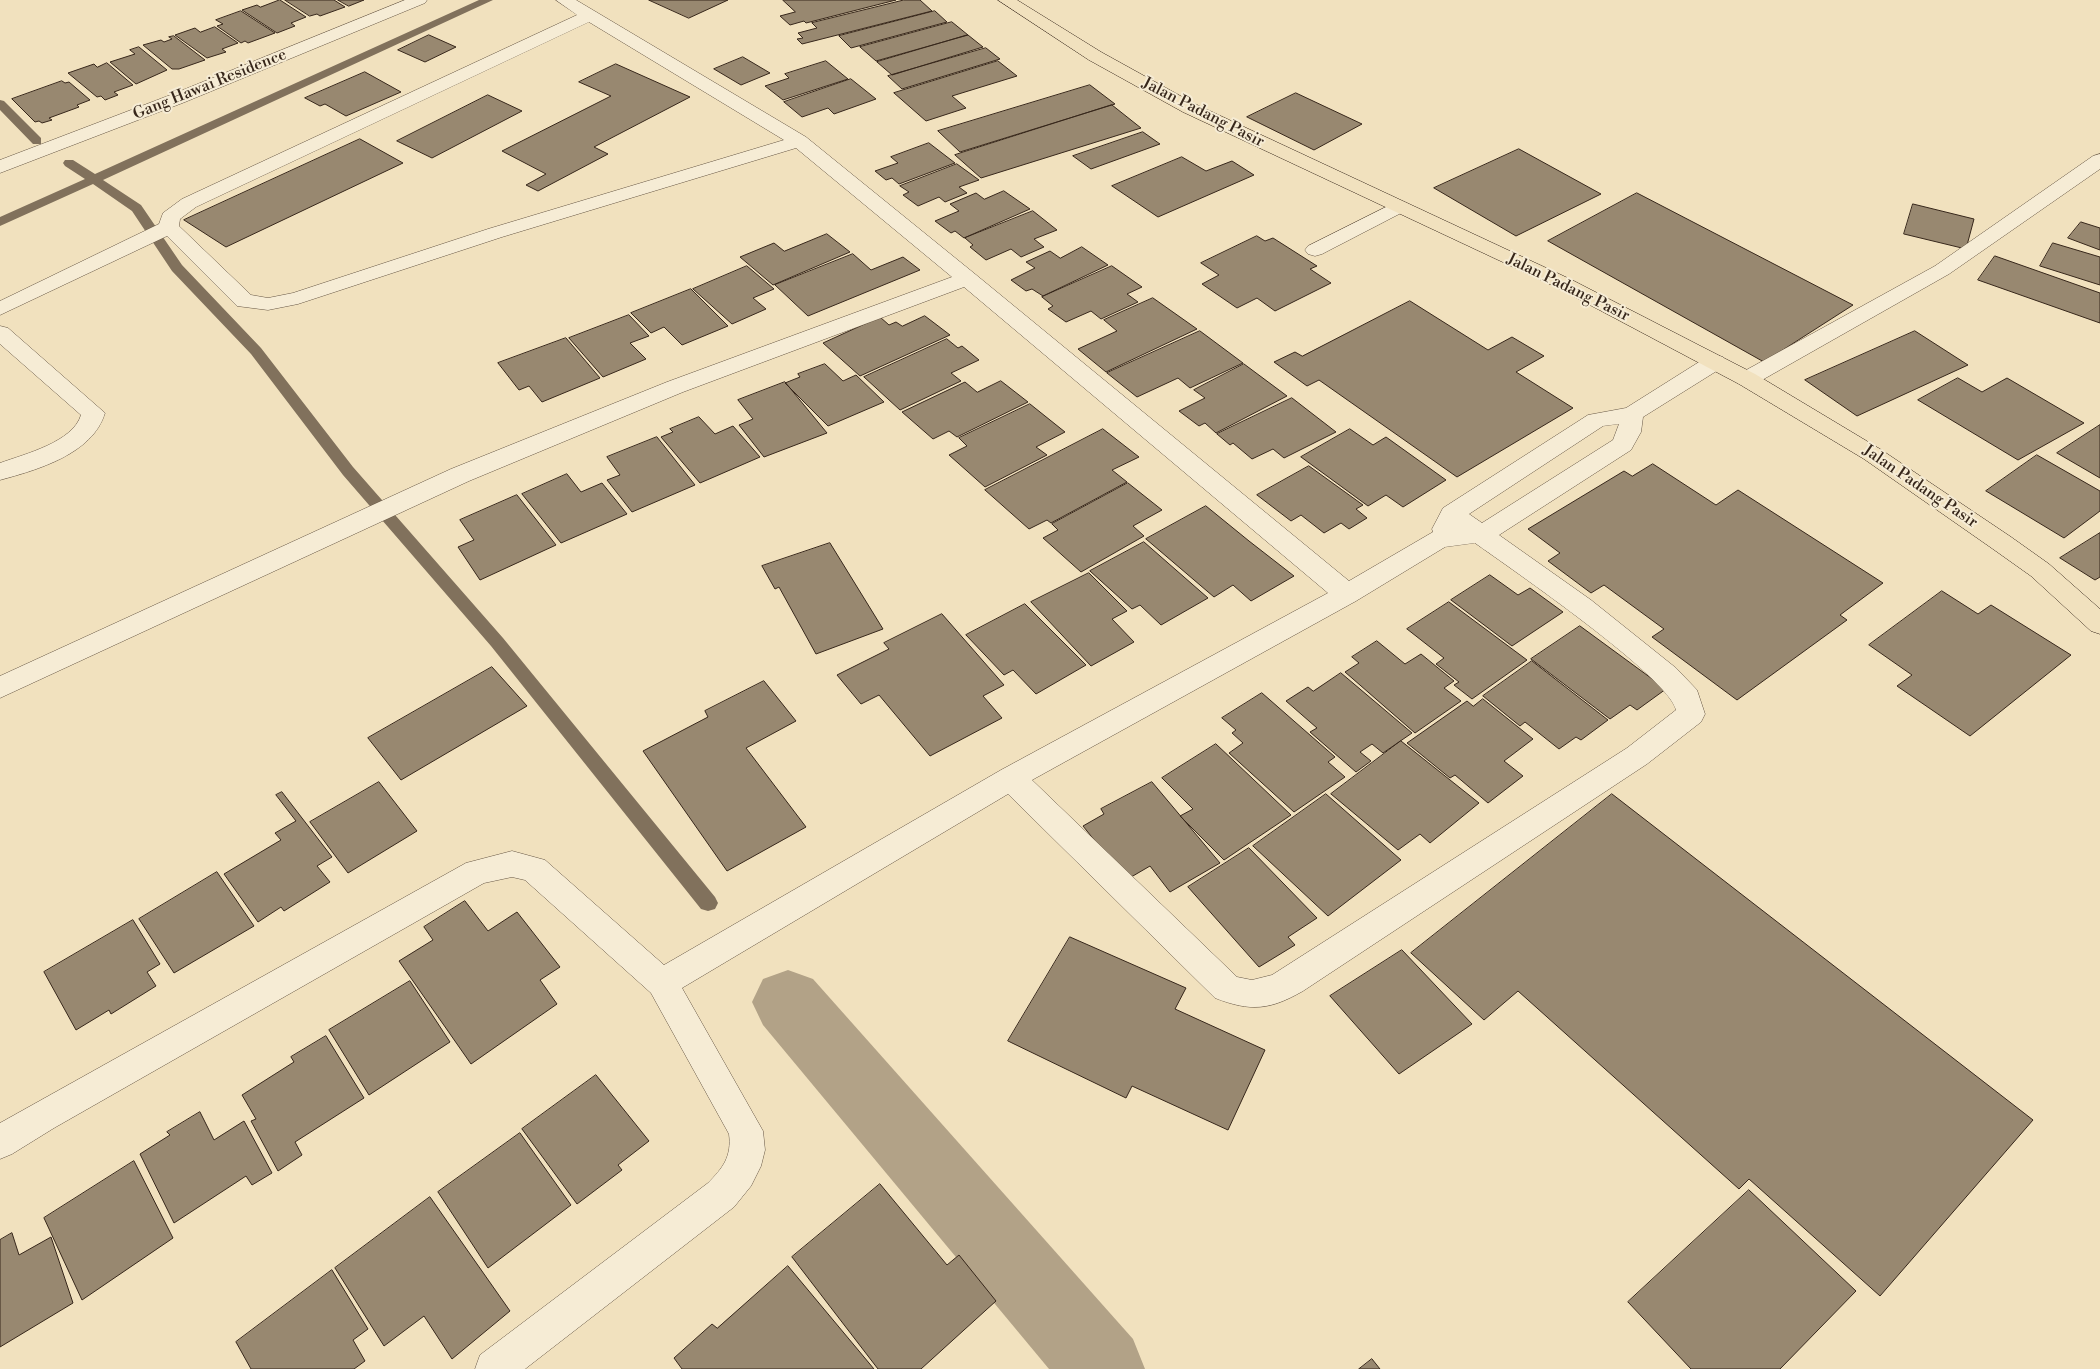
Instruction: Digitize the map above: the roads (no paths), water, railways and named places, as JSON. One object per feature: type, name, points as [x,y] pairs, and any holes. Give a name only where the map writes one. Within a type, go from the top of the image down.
[{"type":"highway","name":"Jalan Padang Pasir","points":[[1006,0],[1096,56],[1181,104],[1565,284],[1747,379],[1872,454],[2002,543],[2040,570],[2100,624]]},
{"type":"street","name":"Gang Hawai Residence","points":[[0,167],[178,98],[418,0]]},
{"type":"street","points":[[564,0],[799,141],[968,278],[1347,594]]},
{"type":"street","points":[[0,309],[164,229],[170,217],[189,203],[588,16]]},
{"type":"street","points":[[164,229],[245,301],[268,304],[298,298],[495,234],[799,141]]},
{"type":"street","points":[[1747,379],[1942,270],[2100,160]]},
{"type":"street","points":[[1314,250],[1398,207]]},
{"type":"street","points":[[0,688],[460,475],[675,387],[968,278]]},
{"type":"street","points":[[0,333],[93,413],[93,419],[87,430],[73,442],[0,472]]},
{"type":"street","points":[[1438,539],[1452,514],[1596,420],[1632,414],[1715,362]]},
{"type":"street","points":[[662,983],[1011,778],[1347,594],[1438,539],[1478,534],[1490,529],[1623,445],[1629,432],[1632,414]]},
{"type":"street","points":[[1011,778],[1226,988],[1237,993],[1250,994],[1274,991],[1637,756],[1691,714],[1687,698],[1666,674],[1582,607],[1452,514]]},
{"type":"street","points":[[0,1142],[42,1116],[477,872],[512,864],[534,869],[662,983],[746,1131],[749,1146],[745,1163],[734,1182],[721,1195],[494,1369]]},
{"type":"waterway","points":[[94,179],[488,0]]},
{"type":"waterway","points":[[0,103],[37,141]]},
{"type":"waterway","points":[[69,163],[94,179]]},
{"type":"waterway","points":[[0,222],[94,179]]},
{"type":"waterway","points":[[94,179],[137,208],[177,268],[256,351],[348,471],[497,642],[708,903]]},
{"type":"waterway","points":[[788,1002],[1103,1369]]}]
